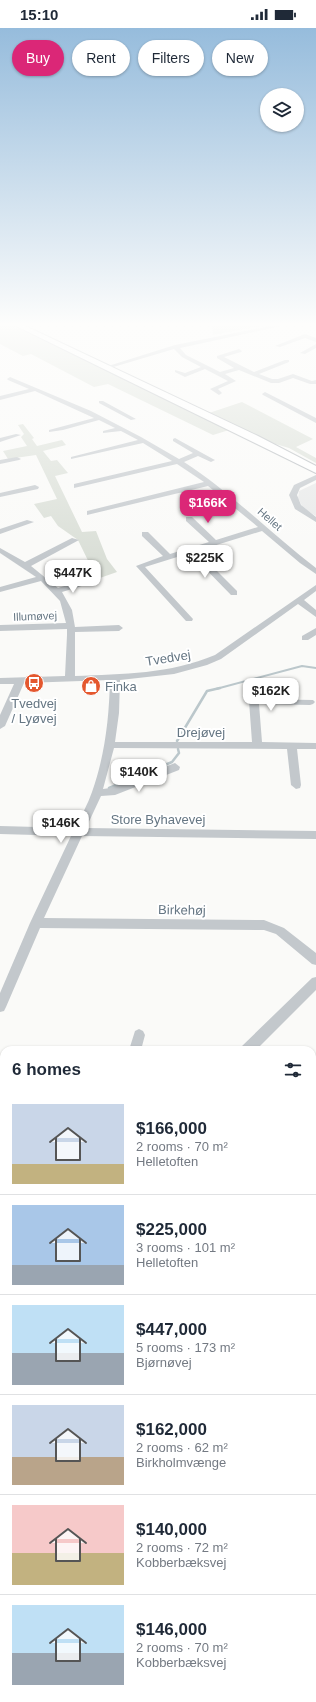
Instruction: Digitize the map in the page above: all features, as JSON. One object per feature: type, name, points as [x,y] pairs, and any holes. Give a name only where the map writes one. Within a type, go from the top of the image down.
[{"type":"main road","points":[[179,401],[316,466]]},
{"type":"main road","points":[[255,438],[316,470]]},
{"type":"street","name":"Hellet","points":[[63,401],[96,416],[143,441],[210,483],[316,572]]},
{"type":"street","points":[[278,401],[316,421]]},
{"type":"street","points":[[101,402],[133,419]]},
{"type":"street","points":[[51,431],[76,426],[110,407]]},
{"type":"street","points":[[105,432],[121,429]]},
{"type":"street","points":[[0,440],[18,435]]},
{"type":"street","points":[[175,440],[211,460]]},
{"type":"street","points":[[74,458],[143,441]]},
{"type":"street","points":[[77,486],[177,461],[199,453]]},
{"type":"street","points":[[0,462],[17,459]]},
{"type":"street","points":[[316,477],[297,487],[293,495],[294,503],[316,520]]},
{"type":"street","points":[[90,513],[210,483]]},
{"type":"street","points":[[0,495],[35,487]]},
{"type":"street","points":[[188,519],[214,543]]},
{"type":"street","points":[[0,532],[30,522]]},
{"type":"street","points":[[189,619],[140,566],[264,528]]},
{"type":"street","points":[[145,534],[168,557]]},
{"type":"street","points":[[24,566],[75,540]]},
{"type":"street","points":[[0,550],[42,578],[57,591],[68,609],[71,628],[70,679]]},
{"type":"street","points":[[191,550],[234,593]]},
{"type":"street","points":[[0,590],[42,578]]},
{"type":"street","points":[[57,591],[95,579]]},
{"type":"street","name":"Tvedvej","points":[[0,681],[115,677],[182,671],[202,665],[218,657],[316,587]]},
{"type":"street","points":[[299,600],[316,614]]},
{"type":"street","name":"Illumøvej","points":[[0,628],[119,628]]},
{"type":"street","points":[[305,638],[316,631]]},
{"type":"street","points":[[0,1007],[36,922],[80,832],[97,792],[110,745],[114,714],[115,677]]},
{"type":"street","points":[[0,726],[20,681]]},
{"type":"street","points":[[257,746],[254,701],[310,702]]},
{"type":"street","name":"Drejøvej","points":[[110,745],[316,746]]},
{"type":"street","points":[[292,746],[296,785]]},
{"type":"street","points":[[97,792],[111,792],[175,767]]},
{"type":"street","name":"Store Byhavevej","points":[[0,830],[316,835]]},
{"type":"street","name":"Birkehøj","points":[[36,922],[264,925],[280,931],[316,960]]},
{"type":"street","points":[[252,1046],[316,982]]},
{"type":"street","points":[[136,1046],[139,1036]]},
{"type":"shaded area","points":[[143,401],[169,401],[229,430],[213,435]]},
{"type":"shaded area","points":[[242,402],[313,439],[296,447],[316,458],[316,463],[289,448],[272,443],[209,413]]},
{"type":"shaded area","points":[[23,424],[34,438],[32,439],[37,446],[62,440],[66,445],[43,451],[51,461],[57,460],[68,473],[55,476],[82,532],[96,531],[107,559],[117,572],[97,579],[78,540],[58,526],[51,516],[44,518],[34,504],[57,499],[36,455],[8,459],[3,451],[27,446],[21,437],[24,434],[18,425]]},
{"type":"shaded area","points":[[316,483],[316,516],[303,508],[298,498],[299,491]]},
{"type":"waterway","points":[[218,688],[302,666],[316,668]]},
{"type":"waterway","points":[[177,741],[207,691],[218,688]]},
{"type":"waterway","points":[[109,788],[172,762],[179,753],[178,749]]},
{"type":"place","name":"Tvedvej / Lyøvej","points":[[34,683]]},
{"type":"place","name":"Finka","points":[[91,686]]}]
